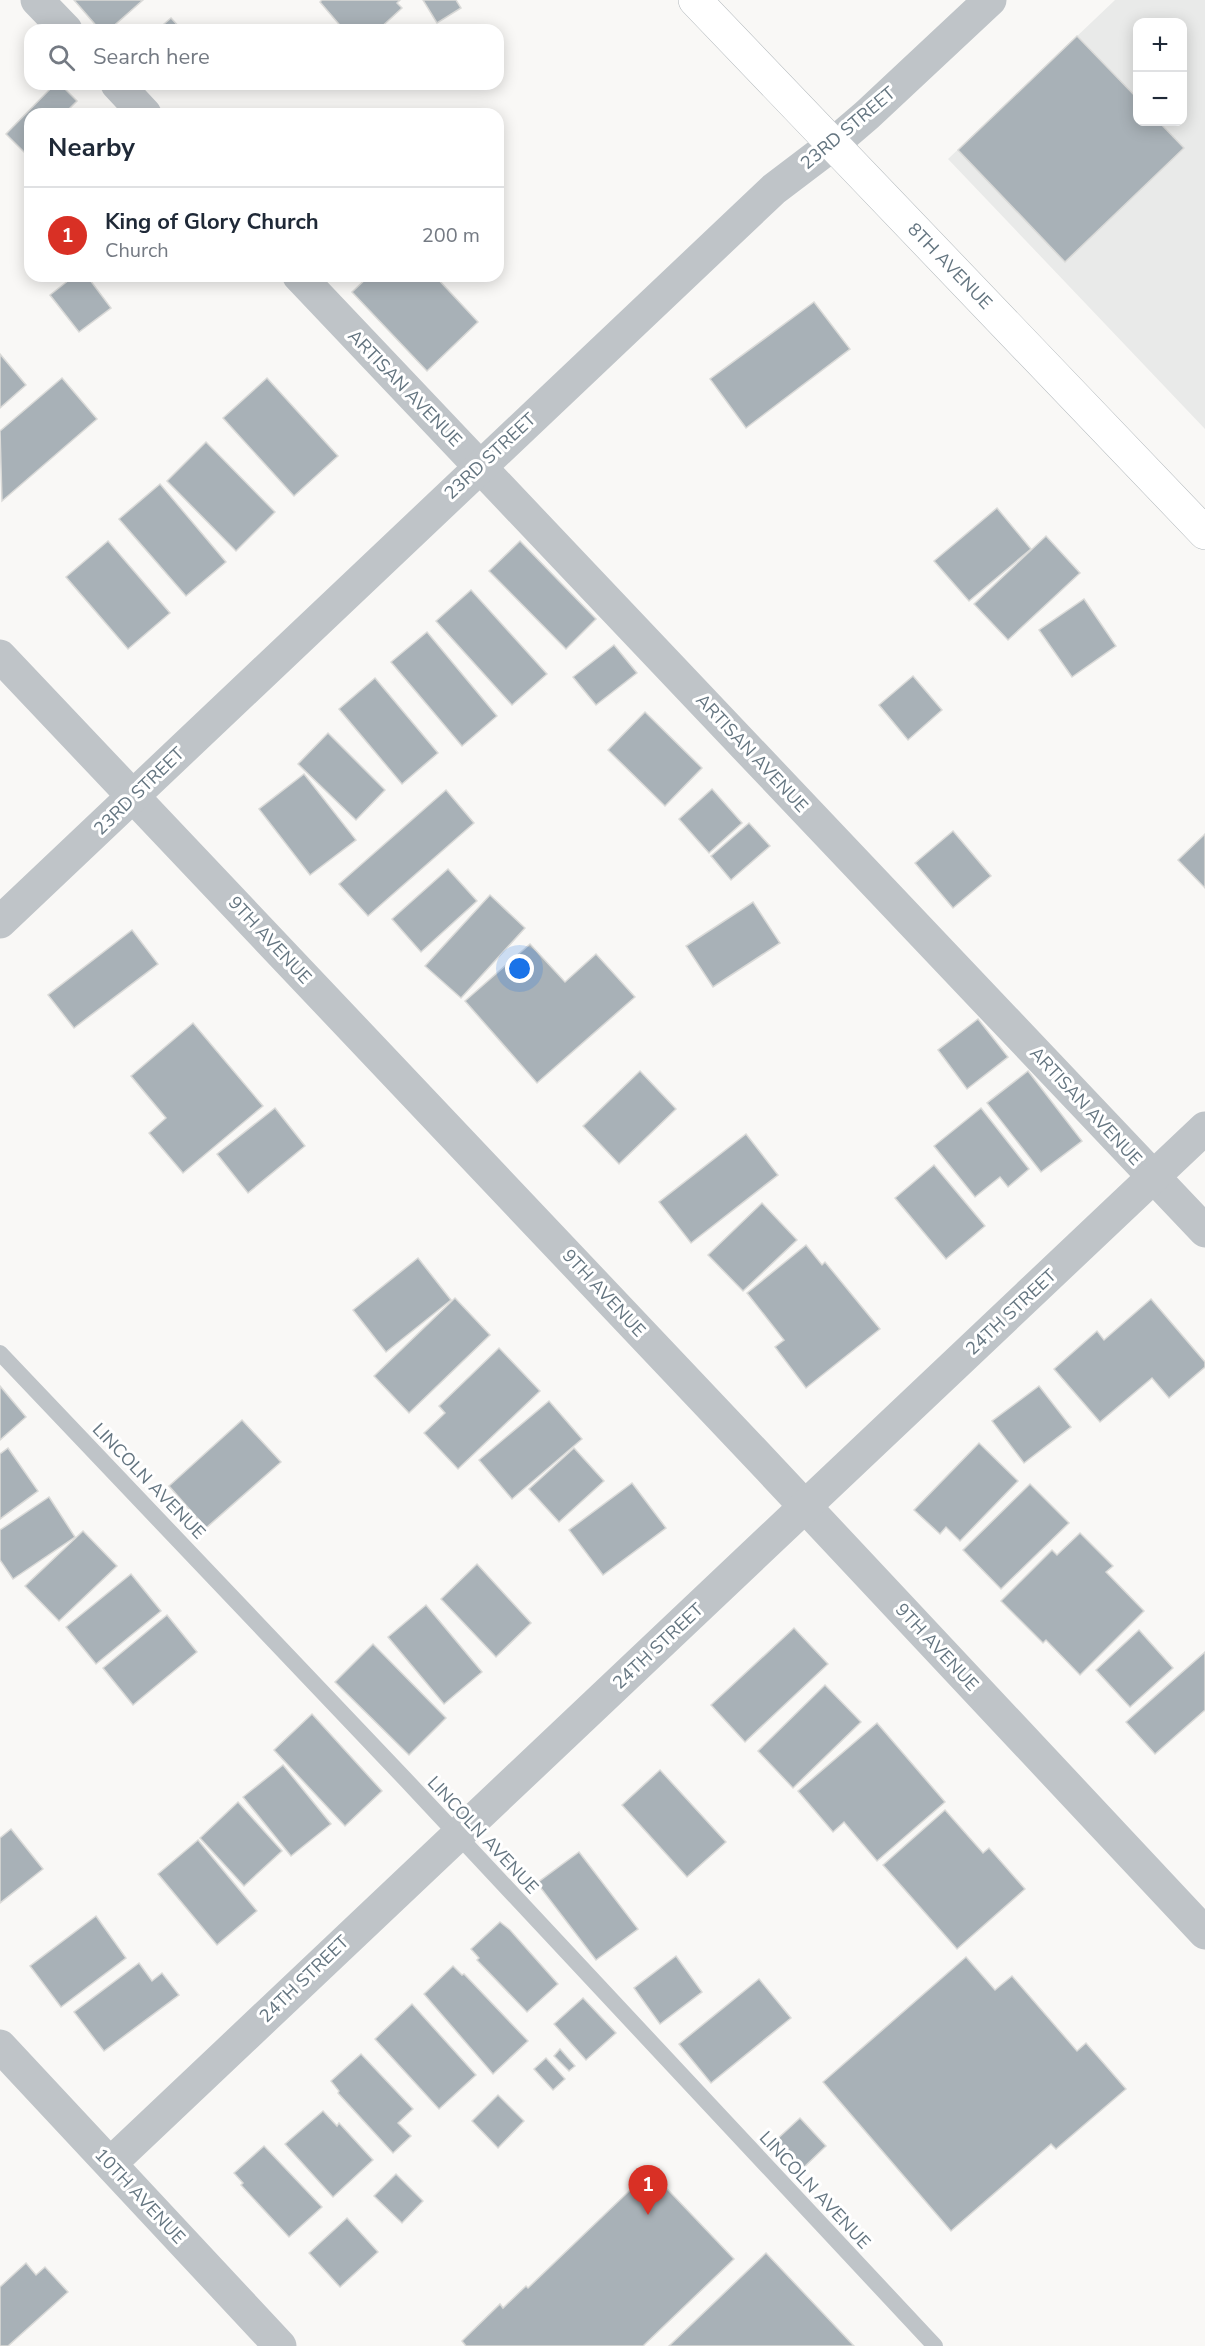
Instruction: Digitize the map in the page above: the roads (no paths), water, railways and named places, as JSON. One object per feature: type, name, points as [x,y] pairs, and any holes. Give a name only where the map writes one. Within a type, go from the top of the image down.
[{"type":"main road","name":"8TH AVENUE","points":[[695,0],[1205,533]]},
{"type":"street","points":[[37,0],[60,24]]},
{"type":"street","name":"23RD STREET","points":[[0,922],[776,187],[832,145],[990,0]]},
{"type":"street","points":[[123,90],[139,108]]},
{"type":"street","name":"ARTISAN AVENUE","points":[[305,282],[1205,1231]]},
{"type":"street","name":"9TH AVENUE","points":[[0,656],[806,1507],[1205,1933]]},
{"type":"street","name":"24TH STREET","points":[[111,2163],[456,1834],[806,1507],[1205,1128]]},
{"type":"street","name":"10TH AVENUE","points":[[0,2046],[279,2346]]},
{"type":"lane","name":"LINCOLN AVENUE","points":[[0,1353],[456,1834],[935,2346]]},
{"type":"place","name":"King of Glory Church","points":[[648,2215]]}]
